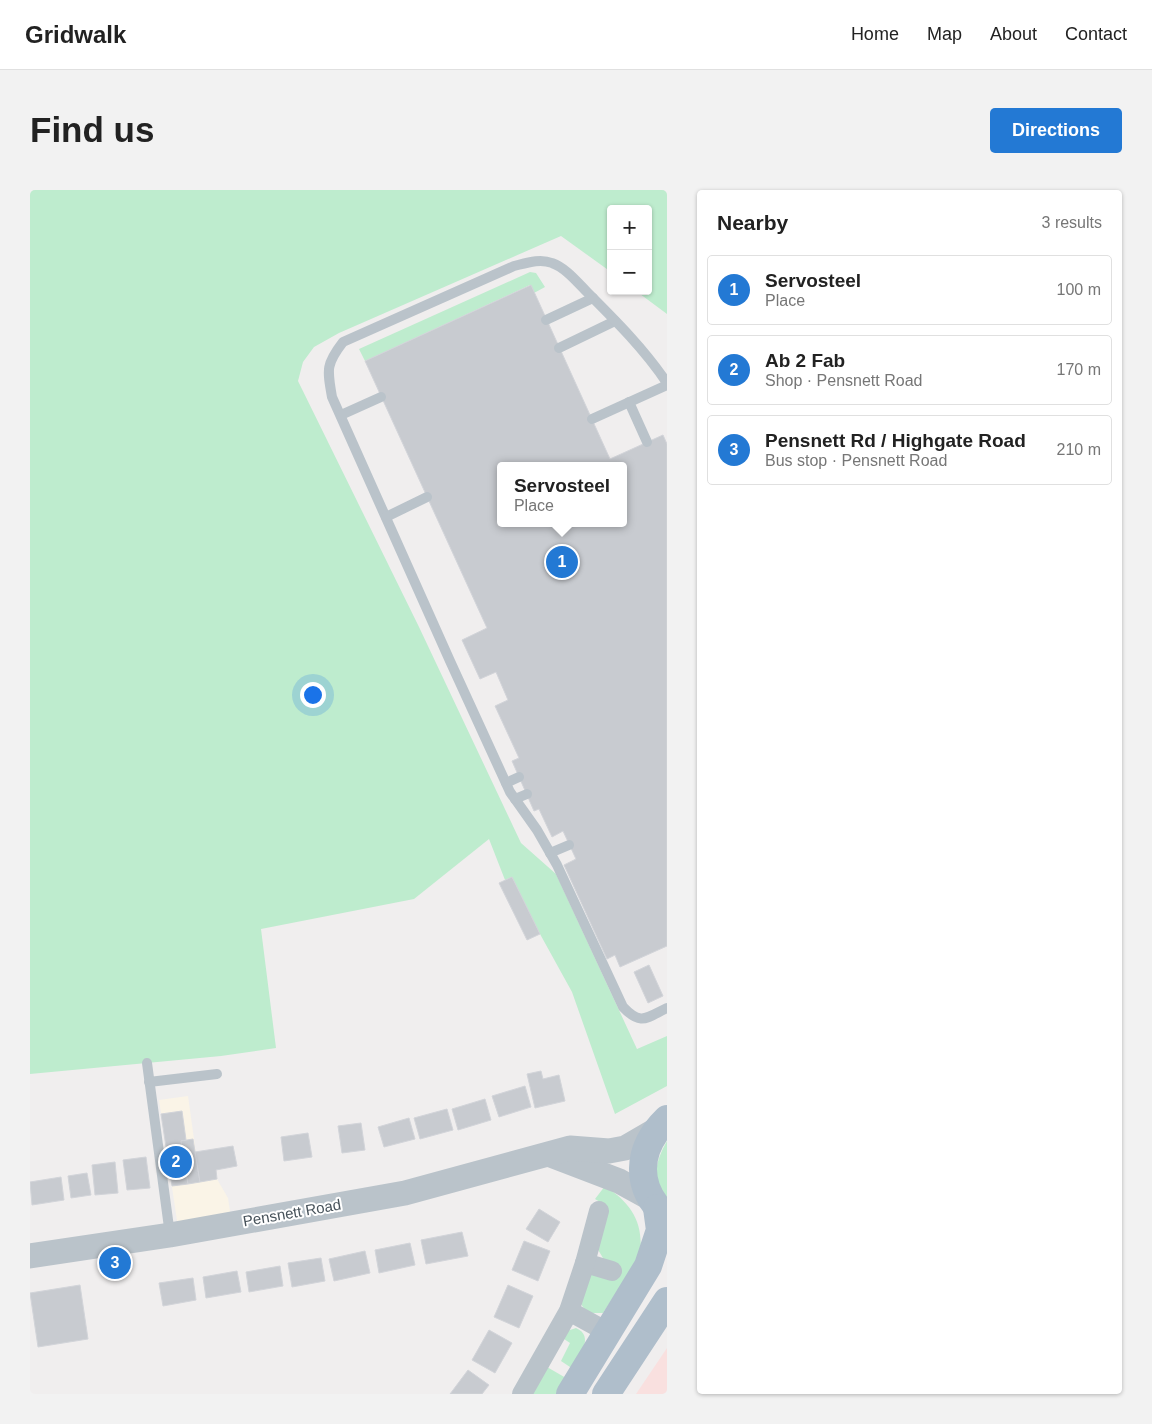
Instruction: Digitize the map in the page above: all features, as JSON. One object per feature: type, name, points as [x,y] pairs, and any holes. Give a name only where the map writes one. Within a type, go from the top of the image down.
[{"type":"main road","points":[[570,1394],[609,1333],[648,1266],[660,1230],[658,1208],[645,1184],[644,1158],[646,1147],[662,1124]]},
{"type":"main road","points":[[606,1394],[667,1301]]},
{"type":"street","name":"Pensnett Road","points":[[30,1256],[170,1235],[405,1193],[551,1155],[570,1148],[609,1151],[625,1148],[662,1124]]},
{"type":"street","points":[[551,1155],[619,1181],[658,1208]]},
{"type":"street","points":[[522,1394],[569,1311],[585,1263],[599,1211]]},
{"type":"street","points":[[585,1263],[612,1271]]},
{"type":"street","points":[[569,1311],[609,1333]]},
{"type":"lane","points":[[592,419],[667,384],[655,365],[593,298],[566,271],[551,262],[536,261],[514,266],[343,342],[331,358],[328,376],[332,396],[506,783],[557,865],[623,1007],[633,1017],[643,1019],[667,1008]]},
{"type":"lane","points":[[546,320],[593,298]]},
{"type":"lane","points":[[559,348],[615,322]]},
{"type":"lane","points":[[341,416],[381,397]]},
{"type":"lane","points":[[629,402],[647,442]]},
{"type":"lane","points":[[386,517],[427,497]]},
{"type":"lane","points":[[506,783],[519,777]]},
{"type":"lane","points":[[515,799],[527,794]]},
{"type":"lane","points":[[550,853],[569,845]]},
{"type":"lane","points":[[147,1063],[170,1235]]},
{"type":"lane","points":[[149,1082],[217,1074]]},
{"type":"shaded area","points":[[188,1096],[200,1182],[217,1179],[228,1198],[232,1224],[179,1234],[159,1100]]},
{"type":"shaded area","points":[[667,1348],[667,1394],[636,1394]]},
{"type":"green space","points":[[30,190],[667,190],[667,314],[641,295],[652,295],[652,205],[607,205],[607,269],[561,236],[339,333],[314,347],[303,362],[298,381],[419,627],[521,843],[556,874],[637,1049],[667,1036],[667,1086],[615,1114],[572,992],[540,934],[512,877],[505,880],[489,839],[414,899],[261,929],[276,1048],[221,1056],[30,1074]]},
{"type":"green space","points":[[530,272],[536,273],[545,287],[534,293],[530,285],[365,361],[359,349]]},
{"type":"green space","points":[[667,1141],[667,1203],[659,1187],[656,1172],[659,1158]]},
{"type":"green space","points":[[605,1186],[629,1207],[634,1215],[640,1234],[640,1256],[603,1313],[591,1313],[585,1310],[579,1301],[580,1287],[603,1258],[596,1242],[607,1206],[595,1199]]},
{"type":"green space","points":[[576,1328],[582,1332],[585,1341],[582,1353],[573,1369],[561,1361],[570,1343],[561,1337],[567,1331]]},
{"type":"green space","points":[[547,1367],[566,1378],[557,1394],[532,1394]]},
{"type":"building","points":[[531,285],[610,459],[663,435],[667,444],[667,946],[620,967],[615,955],[607,959],[564,865],[576,859],[563,831],[552,837],[539,809],[534,811],[512,761],[519,758],[495,706],[508,700],[496,672],[480,679],[462,640],[487,628],[365,361]]},
{"type":"building","points":[[512,877],[540,934],[527,940],[499,883]]},
{"type":"building","points":[[649,965],[663,996],[648,1003],[634,972]]},
{"type":"building","points":[[541,1071],[543,1079],[559,1075],[565,1101],[535,1108],[527,1074]]},
{"type":"building","points":[[525,1086],[531,1107],[499,1117],[492,1096]]},
{"type":"building","points":[[485,1099],[491,1120],[458,1130],[452,1109]]},
{"type":"building","points":[[447,1109],[453,1130],[420,1139],[414,1118]]},
{"type":"building","points":[[182,1111],[186,1140],[181,1141],[188,1184],[172,1186],[161,1114]]},
{"type":"building","points":[[409,1118],[415,1139],[384,1147],[378,1127]]},
{"type":"building","points":[[361,1123],[365,1150],[342,1153],[338,1126]]},
{"type":"building","points":[[308,1133],[312,1157],[284,1161],[281,1137]]},
{"type":"building","points":[[193,1139],[200,1182],[188,1184],[181,1141]]},
{"type":"building","points":[[233,1146],[237,1166],[216,1170],[217,1179],[200,1182],[195,1152]]},
{"type":"building","points":[[146,1157],[150,1188],[127,1190],[123,1160]]},
{"type":"building","points":[[115,1162],[118,1193],[95,1195],[92,1165]]},
{"type":"building","points":[[87,1173],[91,1195],[71,1198],[68,1176]]},
{"type":"building","points":[[61,1177],[64,1200],[32,1205],[30,1182]]},
{"type":"building","points":[[539,1209],[560,1222],[548,1242],[526,1229]]},
{"type":"building","points":[[462,1232],[468,1256],[426,1264],[421,1240]]},
{"type":"building","points":[[524,1241],[550,1251],[538,1281],[512,1270]]},
{"type":"building","points":[[410,1243],[415,1265],[379,1273],[375,1250]]},
{"type":"building","points":[[365,1251],[370,1273],[334,1281],[329,1259]]},
{"type":"building","points":[[321,1258],[325,1281],[292,1287],[288,1263]]},
{"type":"building","points":[[280,1266],[283,1286],[249,1292],[246,1272]]},
{"type":"building","points":[[237,1271],[241,1292],[206,1298],[203,1277]]},
{"type":"building","points":[[193,1278],[196,1300],[163,1306],[159,1283]]},
{"type":"building","points":[[80,1285],[88,1339],[38,1347],[30,1293]]},
{"type":"building","points":[[508,1285],[533,1296],[519,1328],[494,1317]]},
{"type":"building","points":[[489,1330],[512,1343],[495,1373],[472,1360]]},
{"type":"building","points":[[468,1370],[489,1385],[482,1394],[450,1394]]},
{"type":"place","name":"Servosteel","points":[[562,562]]},
{"type":"place","name":"Ab 2 Fab","points":[[176,1162]]},
{"type":"place","name":"Pensnett Rd / Highgate Road","points":[[115,1263]]}]
